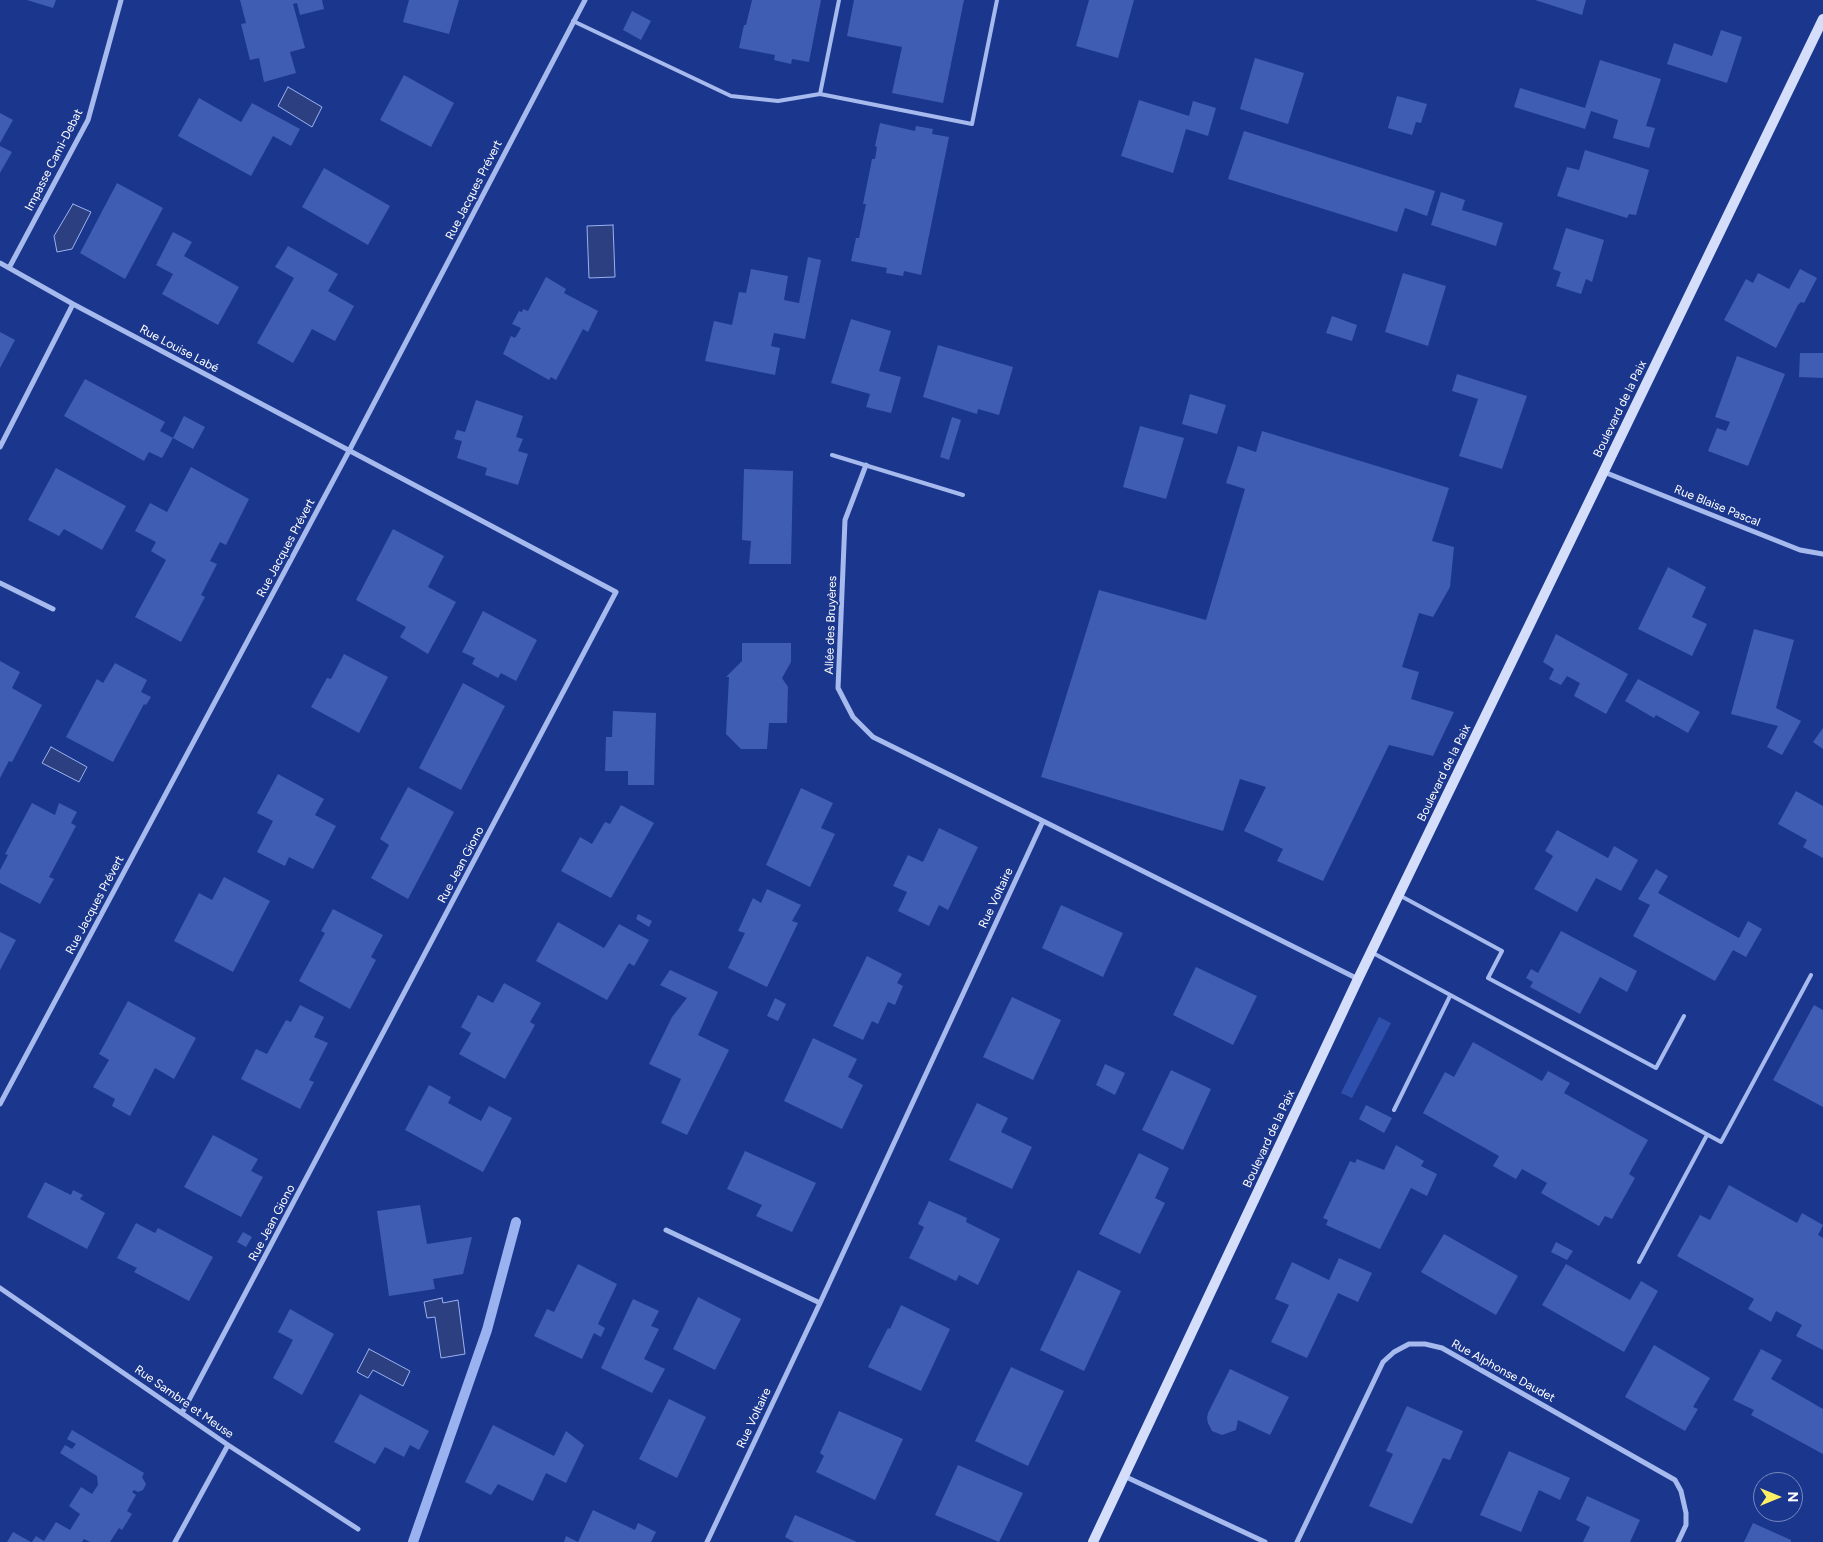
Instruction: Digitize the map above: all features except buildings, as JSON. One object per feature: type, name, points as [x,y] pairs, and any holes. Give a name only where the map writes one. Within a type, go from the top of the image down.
[{"type":"main road","name":"Boulevard de la Paix","points":[[1093,1542],[1358,979],[1823,19]]},
{"type":"street","name":"Impasse Cami-Debat","points":[[9,268],[88,120],[121,0]]},
{"type":"street","name":"Rue Jacques Prévert","points":[[0,1104],[349,451],[584,0]]},
{"type":"street","name":"Rue Louise Labé","points":[[0,263],[349,451]]},
{"type":"street","points":[[0,447],[73,304]]},
{"type":"street","name":"Rue Jean Giono","points":[[182,1413],[616,592],[349,451]]},
{"type":"street","name":"Allée des Bruyères","points":[[866,465],[845,520],[838,688],[853,717],[872,737],[1043,821]]},
{"type":"street","name":"Rue Blaise Pascal","points":[[1604,472],[1800,550],[1823,554]]},
{"type":"street","points":[[0,583],[53,609]]},
{"type":"street","points":[[1043,821],[1358,979]]},
{"type":"street","name":"Rue Voltaire","points":[[707,1542],[1043,821]]},
{"type":"street","points":[[666,1230],[820,1303]]},
{"type":"street","name":"Rue Sambre et Meuse","points":[[0,1288],[228,1445],[358,1529]]},
{"type":"street","name":"Rue Alphonse Daudet","points":[[1297,1542],[1382,1362],[1394,1352],[1409,1344],[1425,1344],[1442,1348],[1675,1480],[1686,1513],[1686,1525],[1678,1542]]},
{"type":"street","points":[[175,1542],[228,1445]]},
{"type":"street","points":[[1124,1476],[1266,1542]]},
{"type":"lane","points":[[820,94],[839,0]]},
{"type":"lane","points":[[573,21],[731,96],[778,101],[820,94],[972,124],[997,0]]},
{"type":"lane","points":[[832,455],[963,495]]},
{"type":"lane","points":[[1399,895],[1502,951],[1488,978],[1656,1068],[1684,1016]]},
{"type":"lane","points":[[1371,952],[1721,1142],[1811,976]]},
{"type":"lane","points":[[1394,1110],[1450,996]]},
{"type":"lane","points":[[1639,1262],[1707,1134]]},
{"type":"shaded area","points":[[288,87],[322,107],[312,127],[278,106]]},
{"type":"shaded area","points":[[73,204],[91,212],[72,249],[57,252],[54,236]]},
{"type":"shaded area","points":[[613,225],[615,277],[589,278],[587,226]]},
{"type":"shaded area","points":[[51,747],[87,767],[79,782],[42,763]]},
{"type":"shaded area","points":[[1379,1017],[1391,1023],[1352,1098],[1341,1093]]},
{"type":"shaded area","points":[[442,1298],[443,1303],[458,1300],[465,1354],[441,1358],[435,1317],[427,1318],[424,1302]]},
{"type":"shaded area","points":[[369,1349],[410,1371],[403,1386],[373,1370],[368,1378],[357,1372]]},
{"type":"waterway","points":[[413,1542],[487,1330],[516,1222]]}]
